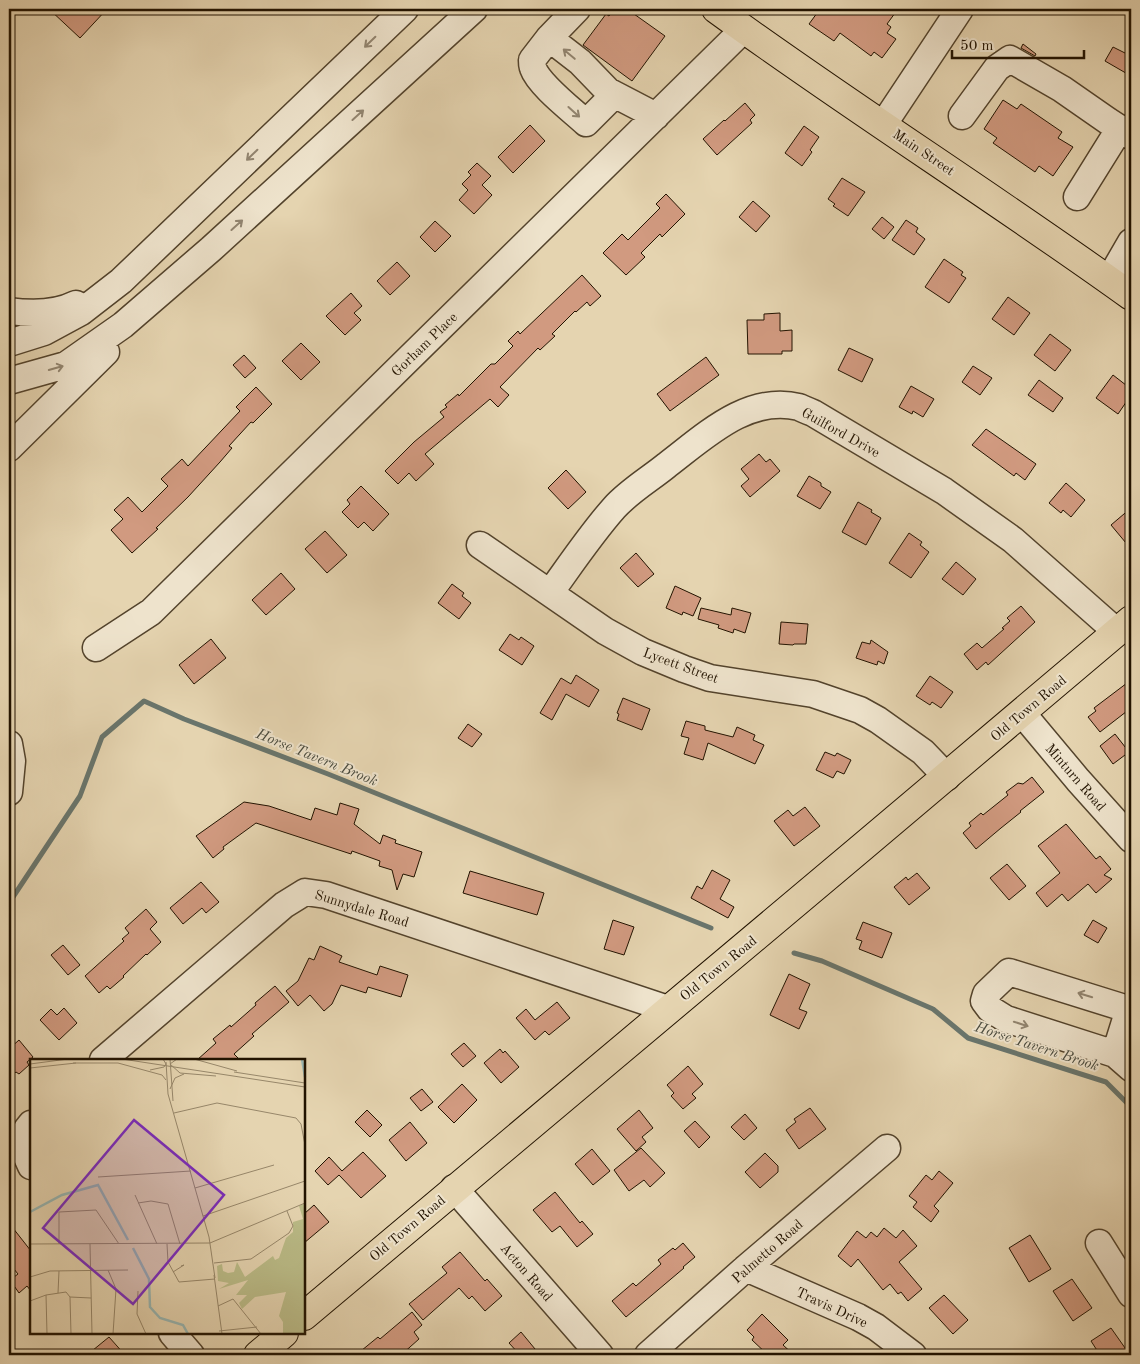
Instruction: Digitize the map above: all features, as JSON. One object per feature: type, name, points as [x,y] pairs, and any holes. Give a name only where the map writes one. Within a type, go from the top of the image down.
[{"type":"main road","name":"Main Street","points":[[716,9],[1131,296]]},
{"type":"main road","name":"Old Town Road","points":[[305,1315],[454,1188],[947,777],[1124,626]]},
{"type":"main road","points":[[258,1355],[283,1334]]},
{"type":"street","points":[[9,343],[44,332],[81,312],[121,281],[405,9]]},
{"type":"street","points":[[9,382],[66,365],[123,325],[211,249],[474,9]]},
{"type":"street","points":[[577,9],[549,38],[532,60],[532,68],[538,78],[586,123],[614,95]]},
{"type":"street","points":[[883,125],[960,9]]},
{"type":"street","name":"Gorham Place","points":[[96,648],[151,612],[744,29]]},
{"type":"street","points":[[549,38],[580,62],[603,87],[614,95],[656,116]]},
{"type":"street","points":[[962,116],[997,68],[1010,59],[1062,89],[1125,132],[1077,197]]},
{"type":"street","points":[[1109,280],[1131,242]]},
{"type":"street","points":[[9,448],[211,249]]},
{"type":"street","points":[[9,311],[29,314],[67,309],[121,281]]},
{"type":"street","name":"Guilford Drive","points":[[550,593],[604,520],[616,506],[634,491],[713,430],[742,414],[780,405],[799,407],[813,413],[944,491],[1013,540],[1124,626]]},
{"type":"street","name":"Lycett Street","points":[[480,545],[604,630],[643,652],[710,678],[813,694],[860,710],[878,720],[923,752],[947,777]]},
{"type":"street","name":"Minturn Road","points":[[1022,713],[1131,839]]},
{"type":"street","points":[[9,744],[12,761],[9,792]]},
{"type":"street","name":"Sunnydale Road","points":[[104,1059],[284,904],[305,892],[326,895],[668,1009]]},
{"type":"street","points":[[1010,972],[1130,1009],[1123,1061],[1006,1019],[990,1009],[984,1001],[986,994],[1010,972]]},
{"type":"street","name":"Palmetto Road","points":[[648,1355],[746,1268],[887,1148]]},
{"type":"street","name":"Acton Road","points":[[454,1188],[600,1355]]},
{"type":"street","points":[[1099,1243],[1131,1294]]},
{"type":"street","name":"Travis Drive","points":[[746,1268],[858,1317],[876,1327],[912,1355]]},
{"type":"street","points":[[173,1334],[191,1355]]},
{"type":"building","points":[[49,9],[107,9],[80,38]]},
{"type":"building","points":[[614,9],[627,9],[665,36],[632,81],[583,45],[606,14],[609,16]]},
{"type":"building","points":[[820,9],[898,9],[887,24],[891,27],[887,33],[896,39],[882,58],[874,52],[871,56],[840,33],[834,41],[809,24]]},
{"type":"building","points":[[1023,44],[1036,54],[1035,56],[1021,48]]},
{"type":"building","points":[[1113,47],[1131,56],[1131,76],[1105,61]]},
{"type":"building","points":[[1003,100],[1017,109],[1021,104],[1062,132],[1058,138],[1073,147],[1053,176],[1039,166],[1035,172],[993,143],[997,138],[984,129]]},
{"type":"building","points":[[745,103],[755,115],[750,120],[752,123],[717,155],[703,139]]},
{"type":"building","points":[[530,125],[545,141],[513,173],[498,157]]},
{"type":"building","points":[[804,126],[819,137],[810,150],[812,152],[802,166],[785,153]]},
{"type":"building","points":[[477,163],[491,176],[482,185],[492,195],[474,214],[459,200],[468,190],[462,184],[471,175],[468,172]]},
{"type":"building","points":[[842,178],[865,192],[848,216],[833,206],[835,204],[828,199]]},
{"type":"building","points":[[666,194],[685,214],[662,237],[660,234],[641,253],[645,257],[626,275],[603,253],[622,234],[628,240],[660,208],[656,204]]},
{"type":"building","points":[[753,201],[770,216],[756,232],[739,217]]},
{"type":"building","points":[[882,217],[894,227],[884,239],[872,229]]},
{"type":"building","points":[[906,220],[918,228],[916,232],[925,239],[914,255],[892,240]]},
{"type":"building","points":[[435,221],[451,236],[435,252],[420,237]]},
{"type":"building","points":[[944,259],[963,272],[961,275],[966,278],[949,303],[925,287]]},
{"type":"building","points":[[397,262],[410,276],[390,295],[377,281]]},
{"type":"building","points":[[582,275],[601,296],[590,306],[587,302],[575,311],[552,334],[555,336],[540,350],[538,348],[500,387],[509,395],[498,407],[490,399],[425,454],[434,464],[416,481],[409,473],[398,484],[385,471],[414,442],[444,417],[440,412],[447,407],[445,405],[458,394],[459,396],[491,364],[495,364],[513,346],[508,341],[518,331],[520,334]]},
{"type":"building","points":[[351,293],[362,306],[354,313],[361,320],[345,335],[326,316]]},
{"type":"building","points":[[1008,297],[1030,313],[1014,335],[992,319]]},
{"type":"building","points":[[780,313],[780,331],[792,330],[792,351],[782,351],[782,354],[748,354],[747,320],[764,320],[764,314]]},
{"type":"building","points":[[1050,334],[1071,350],[1055,371],[1034,355]]},
{"type":"building","points":[[301,343],[320,362],[301,380],[282,361]]},
{"type":"building","points":[[849,348],[873,359],[862,382],[838,370]]},
{"type":"building","points":[[244,355],[256,368],[245,378],[233,365]]},
{"type":"building","points":[[706,357],[719,375],[670,411],[657,394]]},
{"type":"building","points":[[973,366],[992,378],[980,395],[962,382]]},
{"type":"building","points":[[1113,375],[1131,389],[1131,395],[1118,414],[1096,398]]},
{"type":"building","points":[[1039,380],[1063,398],[1053,412],[1028,395]]},
{"type":"building","points":[[911,386],[934,399],[923,417],[913,411],[912,414],[899,407]]},
{"type":"building","points":[[256,387],[272,404],[253,423],[251,422],[229,446],[232,448],[220,462],[156,528],[158,529],[132,553],[111,530],[123,519],[114,510],[128,497],[142,512],[168,486],[161,479],[182,459],[188,466],[240,411],[236,407]]},
{"type":"building","points":[[986,429],[1036,464],[1025,480],[1016,473],[1014,476],[972,445]]},
{"type":"building","points":[[759,454],[766,462],[770,459],[780,471],[750,497],[741,486],[749,479],[741,469]]},
{"type":"building","points":[[566,470],[586,492],[568,509],[548,488]]},
{"type":"building","points":[[809,476],[831,492],[820,509],[797,496]]},
{"type":"building","points":[[1066,483],[1085,500],[1071,517],[1063,510],[1061,513],[1049,503]]},
{"type":"building","points":[[361,486],[389,514],[373,531],[364,522],[358,528],[342,512],[350,504],[347,500]]},
{"type":"building","points":[[858,502],[881,518],[866,545],[842,532]]},
{"type":"building","points":[[1131,508],[1131,549],[1111,525]]},
{"type":"building","points":[[325,531],[347,555],[327,573],[305,549]]},
{"type":"building","points":[[909,533],[922,542],[920,545],[929,552],[911,578],[889,563]]},
{"type":"building","points":[[636,553],[654,574],[638,587],[620,568]]},
{"type":"building","points":[[956,562],[976,579],[963,595],[942,579]]},
{"type":"building","points":[[281,573],[295,589],[266,615],[252,600]]},
{"type":"building","points":[[452,584],[464,593],[462,596],[471,603],[459,619],[438,603]]},
{"type":"building","points":[[675,586],[701,598],[693,616],[683,612],[682,615],[666,608]]},
{"type":"building","points":[[1021,606],[1035,622],[988,665],[986,662],[977,670],[964,654],[977,643],[982,648],[1004,629],[1002,628],[1010,621],[1007,618]]},
{"type":"building","points":[[701,608],[731,615],[732,608],[751,613],[745,633],[734,629],[733,633],[718,628],[719,625],[698,619]]},
{"type":"building","points":[[781,622],[808,624],[806,644],[779,644]]},
{"type":"building","points":[[510,634],[519,640],[521,637],[534,646],[522,665],[499,650]]},
{"type":"building","points":[[211,639],[226,658],[194,684],[179,665]]},
{"type":"building","points":[[871,640],[888,652],[884,664],[878,661],[877,665],[856,658],[862,642],[870,644]]},
{"type":"building","points":[[576,675],[599,690],[589,707],[566,694],[552,720],[540,713],[561,678],[571,684]]},
{"type":"building","points":[[930,676],[953,692],[941,708],[932,702],[930,705],[916,696]]},
{"type":"building","points":[[1131,680],[1131,708],[1100,732],[1088,717],[1096,711],[1094,708]]},
{"type":"building","points":[[623,698],[650,709],[642,730],[617,720],[619,714],[617,713]]},
{"type":"building","points":[[686,721],[705,726],[705,730],[733,737],[737,727],[755,735],[753,740],[764,745],[755,764],[708,743],[703,760],[684,754],[689,738],[681,736]]},
{"type":"building","points":[[468,724],[482,734],[472,747],[458,738]]},
{"type":"building","points":[[1115,734],[1129,752],[1113,764],[1100,746]]},
{"type":"building","points":[[825,752],[835,756],[837,753],[851,760],[844,774],[837,771],[833,778],[816,770]]},
{"type":"building","points":[[1032,777],[1044,792],[976,849],[963,833],[971,826],[969,823],[981,813],[983,815],[1008,795],[1006,792],[1018,783],[1023,784]]},
{"type":"building","points":[[244,802],[269,806],[311,820],[315,808],[337,815],[340,803],[359,809],[354,824],[380,844],[383,835],[396,840],[395,843],[422,852],[414,877],[403,874],[397,890],[392,870],[379,866],[380,861],[352,851],[351,854],[256,823],[223,847],[224,849],[213,858],[196,836]]},
{"type":"building","points":[[805,807],[820,826],[794,846],[774,821],[788,810],[793,816]]},
{"type":"building","points":[[1066,824],[1096,859],[1100,856],[1111,869],[1104,875],[1112,879],[1096,893],[1088,884],[1068,901],[1062,894],[1047,907],[1036,893],[1060,873],[1038,846]]},
{"type":"building","points":[[1007,864],[1026,886],[1009,900],[990,878]]},
{"type":"building","points":[[712,870],[730,880],[720,899],[734,907],[728,918],[691,898],[697,886],[702,889]]},
{"type":"building","points":[[470,871],[544,893],[537,915],[463,893]]},
{"type":"building","points":[[917,873],[930,888],[909,905],[894,887],[906,877],[908,880]]},
{"type":"building","points":[[201,882],[219,902],[206,913],[202,908],[183,924],[170,908]]},
{"type":"building","points":[[146,909],[157,922],[150,929],[161,942],[110,989],[107,986],[99,993],[85,976],[124,941],[122,939],[129,933],[125,928]]},
{"type":"building","points":[[613,920],[634,927],[624,955],[604,949]]},
{"type":"building","points":[[1093,920],[1107,928],[1098,943],[1084,935]]},
{"type":"building","points":[[863,922],[892,933],[882,958],[859,949],[862,941],[856,939]]},
{"type":"building","points":[[63,945],[80,965],[68,975],[51,955]]},
{"type":"building","points":[[320,946],[342,956],[339,962],[377,975],[380,966],[408,975],[401,997],[368,987],[366,993],[341,985],[332,1004],[324,1011],[310,995],[298,1006],[286,991],[298,981],[309,958],[314,960]]},
{"type":"building","points":[[789,974],[810,984],[799,1009],[807,1012],[799,1029],[770,1015]]},
{"type":"building","points":[[275,986],[289,1002],[252,1034],[254,1036],[234,1054],[239,1059],[198,1059],[216,1043],[213,1039],[230,1025],[231,1027],[256,1005],[255,1003]]},
{"type":"building","points":[[557,1002],[570,1018],[549,1035],[545,1031],[535,1040],[516,1018],[526,1009],[535,1020]]},
{"type":"building","points":[[64,1008],[77,1023],[59,1040],[40,1020],[51,1009],[57,1015]]},
{"type":"building","points":[[19,1040],[33,1057],[27,1062],[29,1065],[19,1074],[16,1072],[9,1078],[9,1049]]},
{"type":"building","points":[[464,1043],[476,1056],[463,1067],[451,1054]]},
{"type":"building","points":[[500,1049],[503,1053],[505,1051],[519,1067],[501,1083],[484,1063]]},
{"type":"building","points":[[688,1066],[703,1084],[692,1094],[696,1098],[683,1109],[671,1096],[674,1093],[667,1085]]},
{"type":"building","points":[[462,1084],[477,1100],[454,1123],[438,1107]]},
{"type":"building","points":[[422,1089],[433,1102],[421,1111],[410,1098]]},
{"type":"building","points":[[810,1108],[826,1129],[799,1149],[786,1130],[796,1122],[794,1119]]},
{"type":"building","points":[[367,1110],[382,1125],[370,1137],[355,1122]]},
{"type":"building","points":[[639,1110],[653,1128],[642,1137],[646,1142],[636,1151],[617,1129]]},
{"type":"building","points":[[745,1114],[757,1128],[744,1140],[731,1127]]},
{"type":"building","points":[[695,1121],[710,1137],[699,1148],[684,1131]]},
{"type":"building","points":[[410,1122],[427,1143],[406,1161],[389,1140]]},
{"type":"building","points":[[641,1148],[665,1173],[650,1187],[644,1180],[629,1191],[614,1170]]},
{"type":"building","points":[[592,1149],[610,1171],[593,1185],[575,1164]]},
{"type":"building","points":[[363,1152],[386,1176],[361,1198],[339,1175],[328,1185],[315,1171],[329,1157],[342,1171]]},
{"type":"building","points":[[765,1153],[778,1166],[778,1172],[760,1188],[745,1172]]},
{"type":"building","points":[[939,1171],[953,1183],[934,1206],[939,1211],[931,1222],[913,1207],[917,1202],[909,1196],[926,1175],[932,1180]]},
{"type":"building","points":[[555,1192],[580,1223],[582,1221],[593,1234],[577,1247],[560,1226],[552,1232],[533,1210]]},
{"type":"building","points":[[314,1205],[329,1222],[305,1242],[305,1213]]},
{"type":"building","points":[[9,1223],[30,1250],[30,1290],[27,1286],[19,1293],[10,1280],[18,1274],[9,1263]]},
{"type":"building","points":[[884,1228],[896,1238],[903,1230],[917,1246],[899,1262],[922,1289],[908,1301],[901,1292],[898,1294],[890,1284],[883,1290],[858,1259],[851,1267],[838,1256],[857,1231],[866,1238],[871,1232],[877,1237]]},
{"type":"building","points":[[1030,1235],[1051,1269],[1029,1282],[1009,1248]]},
{"type":"building","points":[[683,1243],[695,1257],[626,1317],[612,1301],[633,1283],[636,1286],[661,1264],[658,1260]]},
{"type":"building","points":[[460,1252],[485,1281],[487,1279],[502,1296],[485,1311],[472,1296],[469,1299],[459,1288],[423,1320],[409,1304],[447,1273],[442,1267]]},
{"type":"building","points":[[1072,1279],[1092,1308],[1073,1321],[1053,1291]]},
{"type":"building","points":[[944,1295],[968,1320],[953,1334],[929,1308]]},
{"type":"building","points":[[412,1312],[422,1325],[414,1332],[419,1339],[401,1355],[356,1355],[378,1337],[380,1339]]},
{"type":"building","points":[[762,1314],[788,1340],[783,1345],[794,1355],[768,1355],[752,1340],[754,1337],[747,1330]]},
{"type":"building","points":[[1111,1328],[1130,1355],[1100,1355],[1091,1341]]},
{"type":"building","points":[[521,1332],[540,1355],[520,1355],[509,1343]]},
{"type":"building","points":[[109,1337],[125,1355],[87,1355]]},
{"type":"waterway","name":"Horse Tavern Brook","points":[[9,903],[80,796],[102,737],[144,701],[184,719],[328,774],[711,928]]},
{"type":"waterway","name":"Horse Tavern Brook","points":[[794,953],[822,961],[933,1009],[968,1038],[1106,1082],[1127,1103],[1131,1110]]}]
